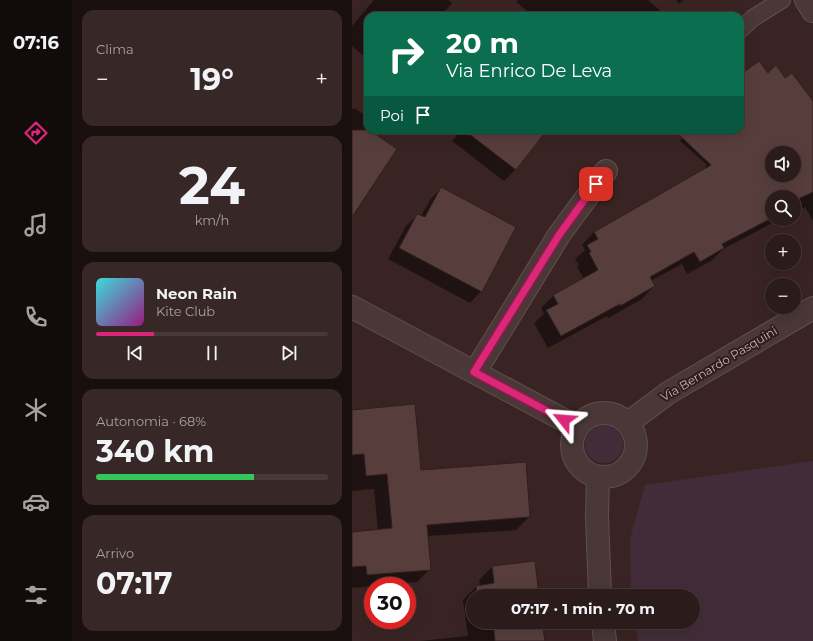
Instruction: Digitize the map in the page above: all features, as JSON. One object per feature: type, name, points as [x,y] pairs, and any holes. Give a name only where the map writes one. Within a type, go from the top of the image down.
[{"type":"street","points":[[806,0],[813,11]]},
{"type":"street","points":[[474,372],[559,235],[606,171]]},
{"type":"street","points":[[352,308],[577,427]]},
{"type":"street","name":"Via Bernardo Pasquini","points":[[628,423],[668,393],[813,308]]},
{"type":"street","points":[[598,413],[611,413],[622,418],[628,423],[631,426],[636,438],[636,451],[632,462],[622,472],[611,476],[598,477],[586,472],[578,463],[573,451],[573,438],[577,427],[586,418],[598,413]]},
{"type":"street","points":[[598,477],[597,518],[600,589]]},
{"type":"street","points":[[604,629],[605,641]]},
{"type":"lane","points":[[744,26],[753,18],[782,0]]},
{"type":"shaded area","points":[[600,425],[608,425],[618,430],[622,437],[622,451],[618,458],[608,463],[600,463],[590,458],[588,455],[585,448],[585,440],[590,430],[593,428]]},
{"type":"shaded area","points":[[813,461],[813,641],[638,641],[636,629],[700,629],[700,589],[631,589],[630,539],[645,485]]},
{"type":"building","points":[[759,61],[768,73],[776,65],[785,78],[792,73],[813,101],[813,192],[801,198],[801,190],[765,190],[765,222],[722,244],[724,248],[700,262],[694,252],[650,277],[655,286],[620,306],[620,304],[561,336],[546,310],[558,304],[553,295],[598,270],[589,253],[591,252],[587,245],[598,239],[594,232],[711,165],[678,134],[744,134],[744,72]]},
{"type":"building","points":[[352,130],[364,130],[364,134],[376,134],[397,149],[352,217]]},
{"type":"building","points":[[469,134],[544,134],[516,170]]},
{"type":"building","points":[[441,187],[516,227],[482,292],[399,248],[417,214],[425,217]]},
{"type":"building","points":[[415,404],[421,470],[526,462],[530,517],[427,525],[431,570],[367,575],[366,566],[352,567],[352,532],[392,528],[387,474],[366,476],[364,454],[352,455],[352,410]]},
{"type":"building","points":[[535,561],[538,589],[476,589],[476,586],[494,583],[492,566]]},
{"type":"building","points":[[494,629],[543,629],[545,641],[495,641]]},
{"type":"route","points":[[564,420],[474,372],[559,235],[596,184]]}]
